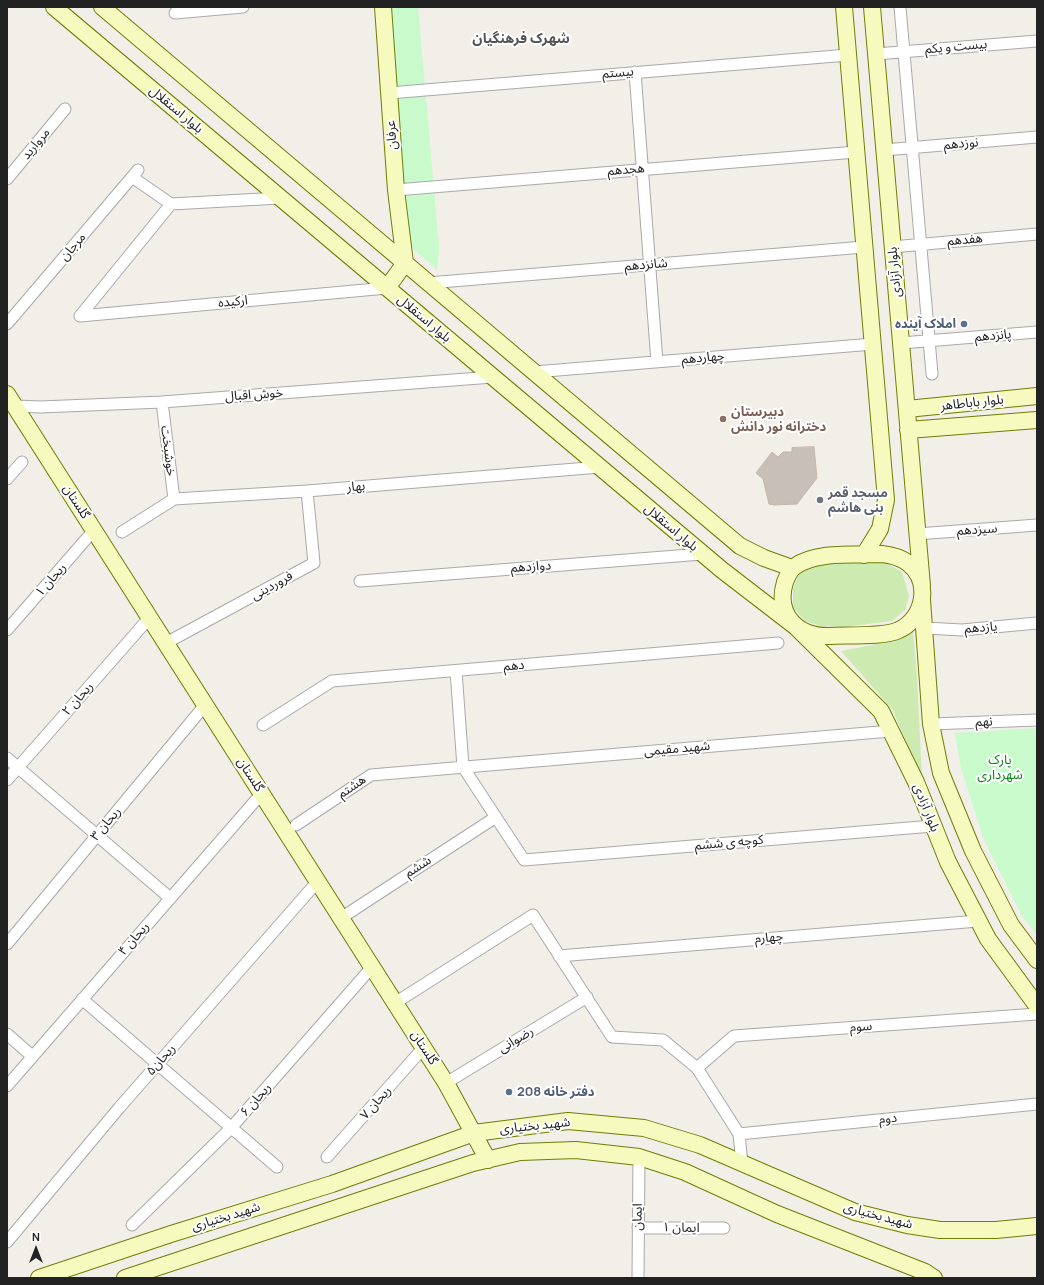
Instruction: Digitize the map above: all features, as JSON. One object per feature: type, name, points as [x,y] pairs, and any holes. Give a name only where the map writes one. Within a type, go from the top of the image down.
[{"type":"main road","name":"بلوار استقلال","points":[[54,7],[702,554],[796,627]]},
{"type":"main road","points":[[102,7],[740,546],[764,558],[792,568]]},
{"type":"main road","name":"عرفان","points":[[383,7],[396,190],[406,264]]},
{"type":"main road","points":[[844,7],[886,500],[880,529],[864,555]]},
{"type":"main road","name":"بلوار آزادی","points":[[872,7],[918,534],[932,724],[941,773],[973,851],[1011,925],[1037,960]]},
{"type":"main road","points":[[387,288],[406,264]]},
{"type":"main road","name":"بلوار باباطاهر","points":[[907,409],[1037,396]]},
{"type":"main road","name":"گلستان","points":[[11,400],[424,1047],[446,1083],[488,1160]]},
{"type":"main road","name":"بلوار باباطاهر","points":[[908,430],[1037,420]]},
{"type":"main road","points":[[882,554],[896,556],[908,563],[917,573],[922,593],[918,613],[910,623],[898,631],[885,634],[820,636],[808,634],[796,627],[788,616],[783,604],[783,591],[786,578],[792,568],[805,560],[818,556],[864,555],[882,554]]},
{"type":"main road","name":"بلوار آزادی","points":[[796,627],[882,711],[916,782],[948,862],[988,940],[1037,1006]]},
{"type":"main road","name":"شهید بختیاری","points":[[39,1278],[171,1234],[332,1184],[474,1133],[568,1121],[644,1128],[700,1145],[855,1212],[907,1225],[940,1230],[996,1230],[1037,1226]]},
{"type":"main road","name":"شهید بختیاری","points":[[125,1278],[472,1163],[520,1152],[576,1150],[639,1157],[685,1172],[777,1214],[926,1272],[934,1278]]},
{"type":"street","points":[[175,13],[242,7]]},
{"type":"street","points":[[900,7],[932,374]]},
{"type":"street","name":"بیست و یکم","points":[[876,54],[1037,40]]},
{"type":"street","name":"بیستم","points":[[389,93],[848,54]]},
{"type":"street","points":[[635,72],[657,362]]},
{"type":"street","name":"مروارید","points":[[9,173],[66,109]]},
{"type":"street","name":"نوزدهم","points":[[884,150],[1037,137]]},
{"type":"street","name":"هجدهم","points":[[396,190],[856,152]]},
{"type":"street","name":"مرجان","points":[[7,324],[135,174],[171,204]]},
{"type":"street","points":[[171,204],[280,198]]},
{"type":"street","name":"ارکیده","points":[[171,204],[80,316],[387,288]]},
{"type":"street","name":"هفدهم","points":[[892,246],[1037,234]]},
{"type":"street","name":"شانزدهم","points":[[428,283],[864,247]]},
{"type":"street","name":"پانزدهم","points":[[901,344],[1037,332]]},
{"type":"street","name":"چهاردهم","points":[[534,372],[873,344]]},
{"type":"street","name":"خوش اقبال","points":[[11,400],[41,407],[162,402],[493,377]]},
{"type":"street","name":"خوشبخت","points":[[162,402],[174,499]]},
{"type":"street","points":[[7,478],[22,462]]},
{"type":"street","name":"بهار","points":[[122,532],[174,499],[307,491],[600,467]]},
{"type":"street","name":"فروردینی","points":[[166,643],[314,563],[307,491]]},
{"type":"street","name":"سیزدهم","points":[[918,534],[1037,525]]},
{"type":"street","name":"ریحان ۱","points":[[7,630],[94,530]]},
{"type":"street","name":"دوازدهم","points":[[360,581],[702,554]]},
{"type":"street","name":"ریحان ۲","points":[[7,780],[150,617]]},
{"type":"street","name":"یازدهم","points":[[925,628],[962,630],[1037,623]]},
{"type":"street","name":"دهم","points":[[263,725],[332,681],[778,643]]},
{"type":"street","points":[[456,671],[463,767],[496,817]]},
{"type":"street","name":"ریحان ۳","points":[[7,944],[205,705]]},
{"type":"street","name":"نهم","points":[[932,724],[1037,720]]},
{"type":"street","name":"شهید مقیمی","points":[[463,767],[891,731]]},
{"type":"street","points":[[7,758],[170,898]]},
{"type":"street","name":"هشتم","points":[[296,825],[371,775],[463,767]]},
{"type":"street","name":"ریحان ۴","points":[[7,1086],[262,793]]},
{"type":"street","name":"کوچه ی ششم","points":[[496,817],[524,860],[933,826]]},
{"type":"street","name":"ششم","points":[[341,918],[496,817]]},
{"type":"street","name":"ریحان۵","points":[[7,1242],[119,1108],[318,881]]},
{"type":"street","points":[[395,1003],[533,915],[612,1037],[663,1040],[697,1068],[739,1134],[742,1164]]},
{"type":"street","name":"چهارم","points":[[559,956],[978,920]]},
{"type":"street","name":"ریحان ۶","points":[[132,1225],[231,1128],[372,967]]},
{"type":"street","name":"رضوانی","points":[[446,1083],[586,997]]},
{"type":"street","points":[[82,999],[277,1167]]},
{"type":"street","name":"سوم","points":[[697,1068],[734,1036],[1037,1014]]},
{"type":"street","points":[[7,1034],[32,1056]]},
{"type":"street","name":"ریحان ۷","points":[[328,1157],[424,1047]]},
{"type":"street","name":"دوم","points":[[739,1134],[1037,1104]]},
{"type":"street","name":"ایمان","points":[[638,1278],[639,1157]]},
{"type":"street","name":"ایمان ۱","points":[[638,1228],[724,1228]]},
{"type":"green space","points":[[390,7],[418,7],[439,246],[437,270],[408,244]]},
{"type":"green space","points":[[884,562],[902,572],[909,596],[905,610],[892,621],[844,627],[820,626],[805,621],[793,607],[793,589],[800,571],[819,565]]},
{"type":"green space","points":[[913,632],[917,677],[922,778],[892,709],[841,651],[877,644]]},
{"type":"green space","name":"پارک شهرداری","points":[[1037,728],[1037,935],[1022,916],[984,840],[961,769],[955,733]]},
{"type":"building","name":"مسجد قمر بنی هاشم","points":[[814,447],[817,478],[797,504],[769,504],[763,479],[756,473],[772,452],[778,457],[783,452],[792,452],[792,448]]},
{"type":"place","name":"املاک آینده","points":[[964,324]]},
{"type":"place","name":"دبیرستان دخترانه نور دانش","points":[[723,419]]},
{"type":"place","name":"مسجد قمر بنی هاشم","points":[[820,500]]},
{"type":"place","name":"دفتر خانه 208","points":[[509,1092]]},
{"type":"district","name":"شهرک فرهنگیان","points":[[521,39]]}]
